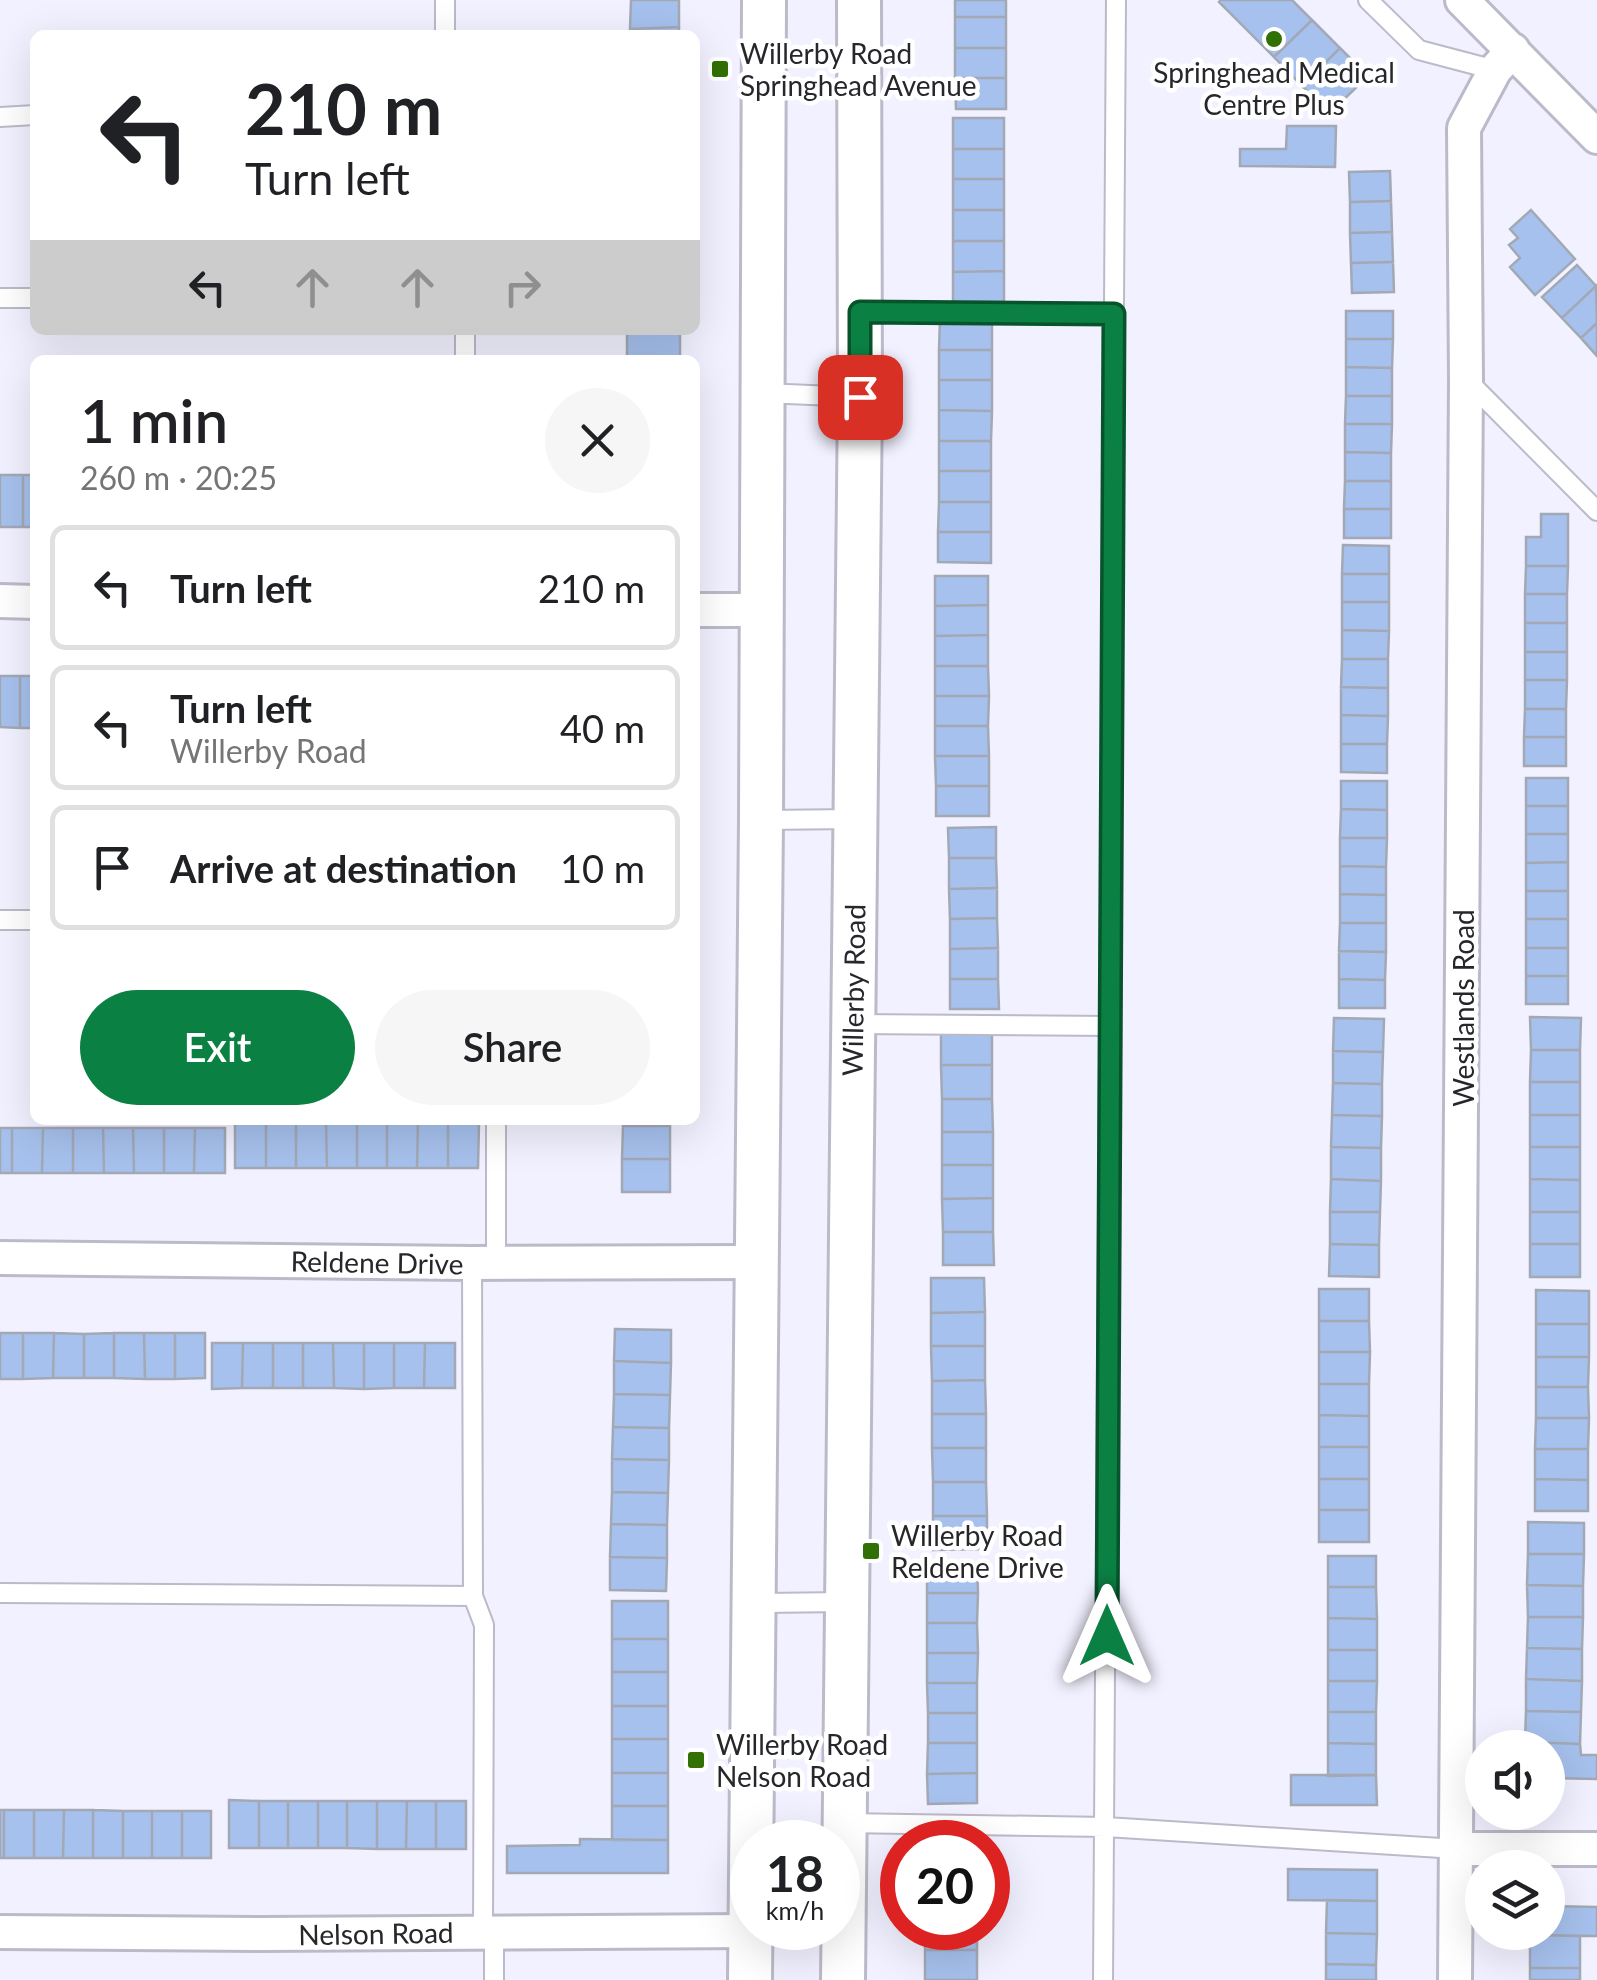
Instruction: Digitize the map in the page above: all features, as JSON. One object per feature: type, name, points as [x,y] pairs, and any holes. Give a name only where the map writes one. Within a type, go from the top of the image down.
[{"type":"street","points":[[751,1820],[764,0]]},
{"type":"street","name":"Willerby Road","points":[[844,1820],[860,397],[859,0]]},
{"type":"street","points":[[1462,0],[1504,60],[1597,137]]},
{"type":"street","name":"Westlands Road","points":[[1456,1980],[1466,380],[1464,128],[1504,60]]},
{"type":"street","points":[[0,602],[30,602]]},
{"type":"street","points":[[700,610],[762,610]]},
{"type":"street","name":"Reldene Drive","points":[[0,1258],[754,1262]]},
{"type":"street","points":[[1457,1849],[1597,1850]]},
{"type":"street","name":"Nelson Road","points":[[0,1932],[730,1931]]},
{"type":"street","points":[[750,1980],[751,1950]]},
{"type":"street","name":"Willerby Road","points":[[843,1950],[843,1980]]},
{"type":"lane","points":[[445,0],[445,30]]},
{"type":"lane","points":[[1103,1980],[1116,0]]},
{"type":"lane","points":[[1368,0],[1419,50],[1504,60]]},
{"type":"lane","points":[[0,117],[30,115]]},
{"type":"lane","points":[[0,298],[30,298]]},
{"type":"lane","points":[[860,312],[1114,314]]},
{"type":"lane","points":[[1466,380],[1597,511]]},
{"type":"lane","points":[[762,394],[860,397]]},
{"type":"lane","points":[[760,820],[855,820]]},
{"type":"lane","points":[[0,920],[30,920]]},
{"type":"lane","points":[[852,1024],[1111,1026]]},
{"type":"lane","points":[[494,1980],[488,1932],[484,1625],[472,1596],[484,1263],[496,1125]]},
{"type":"lane","points":[[0,1593],[472,1596]]},
{"type":"lane","points":[[752,1603],[846,1602]]},
{"type":"lane","points":[[860,1823],[1106,1827],[1457,1849]]},
{"type":"building","points":[[631,0],[679,0],[679,27],[630,29]]},
{"type":"building","points":[[955,0],[1006,0],[1006,17],[955,17]]},
{"type":"building","name":"Springhead Medical Centre Plus","points":[[1221,0],[1292,0],[1312,20],[1274,57]]},
{"type":"building","points":[[955,17],[1006,17],[1006,48],[955,48]]},
{"type":"building","points":[[1312,20],[1340,48],[1302,86],[1274,57]]},
{"type":"building","points":[[679,27],[679,30],[630,29]]},
{"type":"building","points":[[955,48],[1006,48],[1006,78],[955,78]]},
{"type":"building","points":[[1340,48],[1368,76],[1330,113],[1302,86]]},
{"type":"building","points":[[955,78],[1006,78],[1006,109],[956,109]]},
{"type":"building","points":[[953,118],[1004,118],[1004,149],[953,149]]},
{"type":"building","points":[[1287,126],[1336,126],[1335,167],[1240,166],[1240,149],[1286,149]]},
{"type":"building","points":[[953,149],[1004,149],[1004,179],[953,179]]},
{"type":"building","points":[[1390,171],[1391,201],[1350,202],[1349,172]]},
{"type":"building","points":[[953,179],[1004,179],[1004,210],[953,210]]},
{"type":"building","points":[[1391,201],[1392,232],[1350,233],[1350,202]]},
{"type":"building","points":[[953,210],[1004,210],[1004,241],[953,241]]},
{"type":"building","points":[[1531,210],[1575,259],[1535,295],[1510,267],[1520,258],[1509,245],[1518,238],[1510,229]]},
{"type":"building","points":[[1392,232],[1393,262],[1351,263],[1350,233]]},
{"type":"building","points":[[953,241],[1004,241],[1004,271],[953,272]]},
{"type":"building","points":[[1393,262],[1394,292],[1352,293],[1351,263]]},
{"type":"building","points":[[1577,265],[1596,286],[1562,318],[1542,297]]},
{"type":"building","points":[[1004,271],[1004,302],[953,302],[953,272]]},
{"type":"building","points":[[1596,286],[1597,323],[1581,338],[1562,318]]},
{"type":"building","points":[[1346,311],[1393,311],[1393,339],[1346,339]]},
{"type":"building","points":[[940,319],[992,319],[992,350],[939,350]]},
{"type":"building","points":[[1597,323],[1597,356],[1581,338]]},
{"type":"building","points":[[627,335],[680,335],[680,355],[627,355]]},
{"type":"building","points":[[1346,339],[1393,339],[1392,368],[1346,367]]},
{"type":"building","points":[[939,350],[992,350],[992,380],[939,380]]},
{"type":"building","points":[[1346,367],[1392,368],[1392,396],[1346,396]]},
{"type":"building","points":[[939,380],[992,380],[992,411],[939,410]]},
{"type":"building","points":[[1346,396],[1392,396],[1392,424],[1345,424]]},
{"type":"building","points":[[939,410],[992,411],[991,441],[939,441]]},
{"type":"building","points":[[1345,424],[1392,424],[1391,453],[1345,452]]},
{"type":"building","points":[[939,441],[991,441],[991,471],[939,471]]},
{"type":"building","points":[[1345,452],[1391,453],[1391,481],[1345,481]]},
{"type":"building","points":[[939,471],[991,471],[991,502],[939,502]]},
{"type":"building","points":[[0,475],[23,475],[23,527],[0,527]]},
{"type":"building","points":[[23,475],[30,475],[30,527],[23,527]]},
{"type":"building","points":[[1345,481],[1391,481],[1391,509],[1344,509]]},
{"type":"building","points":[[939,502],[991,502],[991,532],[938,532]]},
{"type":"building","points":[[1344,509],[1391,509],[1391,538],[1344,538]]},
{"type":"building","points":[[1541,514],[1568,514],[1568,566],[1526,566],[1526,537],[1541,537]]},
{"type":"building","points":[[938,532],[991,532],[991,563],[938,562]]},
{"type":"building","points":[[1343,545],[1389,546],[1389,574],[1342,574]]},
{"type":"building","points":[[1526,566],[1568,566],[1567,594],[1525,594]]},
{"type":"building","points":[[1342,574],[1389,574],[1389,602],[1342,602]]},
{"type":"building","points":[[935,576],[988,576],[988,605],[935,606]]},
{"type":"building","points":[[1525,594],[1567,594],[1567,623],[1525,623]]},
{"type":"building","points":[[1342,602],[1389,602],[1389,631],[1342,630]]},
{"type":"building","points":[[988,605],[988,635],[935,636],[935,606]]},
{"type":"building","points":[[1525,623],[1567,623],[1567,652],[1525,652]]},
{"type":"building","points":[[1342,630],[1389,631],[1388,659],[1342,659]]},
{"type":"building","points":[[988,635],[988,666],[935,666],[935,636]]},
{"type":"building","points":[[1525,652],[1567,652],[1567,680],[1525,680]]},
{"type":"building","points":[[1342,659],[1388,659],[1388,688],[1341,687]]},
{"type":"building","points":[[935,666],[988,666],[989,696],[935,696]]},
{"type":"building","points":[[0,676],[20,676],[20,728],[0,727]]},
{"type":"building","points":[[20,676],[30,676],[30,728],[20,728]]},
{"type":"building","points":[[1525,680],[1567,680],[1566,709],[1525,709]]},
{"type":"building","points":[[1341,687],[1388,688],[1388,716],[1341,715]]},
{"type":"building","points":[[935,696],[989,696],[988,726],[935,726]]},
{"type":"building","points":[[1525,709],[1566,709],[1566,737],[1524,737]]},
{"type":"building","points":[[1341,715],[1388,716],[1387,744],[1341,744]]},
{"type":"building","points":[[935,726],[988,726],[989,756],[935,756]]},
{"type":"building","points":[[1524,737],[1566,737],[1566,766],[1524,766]]},
{"type":"building","points":[[1341,744],[1387,744],[1387,773],[1341,772]]},
{"type":"building","points":[[935,756],[989,756],[989,786],[936,786]]},
{"type":"building","points":[[1526,778],[1568,778],[1568,806],[1526,806]]},
{"type":"building","points":[[1341,781],[1387,781],[1387,810],[1341,809]]},
{"type":"building","points":[[936,786],[989,786],[989,816],[936,816]]},
{"type":"building","points":[[1526,806],[1568,806],[1568,834],[1526,834]]},
{"type":"building","points":[[1341,809],[1387,810],[1387,838],[1340,838]]},
{"type":"building","points":[[996,827],[996,858],[949,858],[948,828]]},
{"type":"building","points":[[1526,834],[1568,834],[1568,862],[1526,863]]},
{"type":"building","points":[[1340,838],[1387,838],[1386,867],[1340,866]]},
{"type":"building","points":[[949,858],[996,858],[997,888],[949,889]]},
{"type":"building","points":[[1568,862],[1568,891],[1526,891],[1526,863]]},
{"type":"building","points":[[1340,866],[1386,867],[1386,895],[1340,894]]},
{"type":"building","points":[[997,888],[997,918],[950,919],[949,889]]},
{"type":"building","points":[[1526,891],[1568,891],[1568,919],[1526,919]]},
{"type":"building","points":[[1340,894],[1386,895],[1386,923],[1340,923]]},
{"type":"building","points":[[997,918],[998,948],[950,949],[950,919]]},
{"type":"building","points":[[1526,919],[1568,919],[1568,948],[1526,948]]},
{"type":"building","points":[[1340,923],[1386,923],[1386,952],[1339,951]]},
{"type":"building","points":[[998,948],[998,979],[950,979],[950,949]]},
{"type":"building","points":[[1526,948],[1568,948],[1568,976],[1526,976]]},
{"type":"building","points":[[1339,951],[1386,952],[1385,980],[1339,979]]},
{"type":"building","points":[[1526,976],[1568,976],[1568,1004],[1526,1004]]},
{"type":"building","points":[[950,979],[998,979],[999,1009],[950,1009]]},
{"type":"building","points":[[1339,979],[1385,980],[1385,1008],[1339,1008]]},
{"type":"building","points":[[1530,1017],[1581,1018],[1580,1050],[1531,1050]]},
{"type":"building","points":[[1334,1018],[1384,1019],[1383,1052],[1333,1051]]},
{"type":"building","points":[[941,1032],[992,1032],[992,1065],[941,1065]]},
{"type":"building","points":[[1531,1050],[1580,1050],[1580,1082],[1530,1082]]},
{"type":"building","points":[[1333,1051],[1383,1052],[1382,1084],[1333,1083]]},
{"type":"building","points":[[941,1065],[992,1065],[992,1099],[942,1099]]},
{"type":"building","points":[[1530,1082],[1580,1082],[1580,1115],[1530,1115]]},
{"type":"building","points":[[1333,1083],[1382,1084],[1382,1116],[1332,1115]]},
{"type":"building","points":[[942,1099],[992,1099],[993,1132],[942,1132]]},
{"type":"building","points":[[1332,1115],[1382,1116],[1381,1148],[1331,1147]]},
{"type":"building","points":[[1530,1115],[1580,1115],[1580,1147],[1530,1147]]},
{"type":"building","points":[[235,1125],[266,1125],[266,1168],[235,1168]]},
{"type":"building","points":[[266,1125],[296,1125],[296,1168],[266,1168]]},
{"type":"building","points":[[296,1125],[326,1125],[327,1168],[296,1168]]},
{"type":"building","points":[[326,1125],[357,1125],[357,1168],[327,1168]]},
{"type":"building","points":[[357,1125],[387,1125],[387,1168],[357,1168]]},
{"type":"building","points":[[387,1125],[418,1125],[417,1168],[387,1168]]},
{"type":"building","points":[[418,1125],[448,1125],[448,1168],[417,1168]]},
{"type":"building","points":[[448,1125],[479,1125],[478,1168],[448,1168]]},
{"type":"building","points":[[623,1126],[670,1126],[670,1159],[622,1159]]},
{"type":"building","points":[[0,1128],[12,1128],[12,1173],[0,1173]]},
{"type":"building","points":[[12,1128],[43,1128],[42,1173],[12,1173]]},
{"type":"building","points":[[43,1128],[73,1128],[73,1173],[42,1173]]},
{"type":"building","points":[[73,1128],[103,1128],[104,1173],[73,1173]]},
{"type":"building","points":[[103,1128],[133,1128],[134,1173],[104,1173]]},
{"type":"building","points":[[133,1128],[164,1128],[164,1173],[134,1173]]},
{"type":"building","points":[[164,1128],[195,1128],[194,1173],[164,1173]]},
{"type":"building","points":[[195,1128],[225,1128],[225,1173],[194,1173]]},
{"type":"building","points":[[942,1132],[993,1132],[993,1165],[942,1165]]},
{"type":"building","points":[[1331,1147],[1381,1148],[1381,1181],[1331,1179]]},
{"type":"building","points":[[1530,1147],[1580,1147],[1580,1180],[1530,1179]]},
{"type":"building","points":[[622,1159],[670,1159],[670,1192],[622,1192]]},
{"type":"building","points":[[942,1165],[993,1165],[993,1198],[942,1199]]},
{"type":"building","points":[[1331,1179],[1381,1181],[1380,1212],[1330,1212]]},
{"type":"building","points":[[1530,1179],[1580,1180],[1580,1212],[1530,1212]]},
{"type":"building","points":[[993,1198],[993,1232],[943,1232],[942,1199]]},
{"type":"building","points":[[1330,1212],[1380,1212],[1379,1245],[1330,1244]]},
{"type":"building","points":[[1530,1212],[1580,1212],[1580,1244],[1530,1244]]},
{"type":"building","points":[[943,1232],[993,1232],[994,1265],[943,1265]]},
{"type":"building","points":[[1330,1244],[1379,1245],[1379,1277],[1329,1276]]},
{"type":"building","points":[[1530,1244],[1580,1244],[1580,1277],[1530,1277]]},
{"type":"building","points":[[931,1278],[984,1278],[985,1312],[931,1313]]},
{"type":"building","points":[[1319,1289],[1369,1289],[1369,1321],[1319,1321]]},
{"type":"building","points":[[1536,1290],[1589,1291],[1589,1324],[1536,1324]]},
{"type":"building","points":[[985,1312],[985,1346],[931,1346],[931,1313]]},
{"type":"building","points":[[1319,1321],[1369,1321],[1370,1352],[1319,1352]]},
{"type":"building","points":[[1536,1324],[1589,1324],[1589,1357],[1536,1357]]},
{"type":"building","points":[[615,1329],[671,1330],[671,1363],[614,1361]]},
{"type":"building","points":[[0,1333],[23,1333],[23,1379],[0,1379]]},
{"type":"building","points":[[23,1333],[54,1333],[53,1378],[23,1379]]},
{"type":"building","points":[[54,1333],[84,1334],[84,1378],[53,1378]]},
{"type":"building","points":[[114,1333],[114,1378],[84,1378],[84,1334]]},
{"type":"building","points":[[114,1333],[144,1333],[145,1379],[114,1378]]},
{"type":"building","points":[[144,1333],[175,1333],[175,1379],[145,1379]]},
{"type":"building","points":[[175,1333],[205,1333],[205,1378],[175,1379]]},
{"type":"building","points":[[212,1343],[243,1343],[242,1388],[212,1389]]},
{"type":"building","points":[[243,1343],[273,1343],[273,1388],[242,1388]]},
{"type":"building","points":[[273,1343],[303,1343],[303,1388],[273,1388]]},
{"type":"building","points":[[303,1343],[333,1343],[334,1388],[303,1388]]},
{"type":"building","points":[[333,1343],[364,1343],[364,1389],[334,1388]]},
{"type":"building","points":[[364,1343],[394,1343],[394,1388],[364,1389]]},
{"type":"building","points":[[394,1343],[425,1343],[424,1388],[394,1388]]},
{"type":"building","points":[[425,1343],[455,1343],[455,1388],[424,1388]]},
{"type":"building","points":[[931,1346],[985,1346],[985,1380],[932,1381]]},
{"type":"building","points":[[1319,1352],[1370,1352],[1369,1384],[1319,1384]]},
{"type":"building","points":[[1536,1357],[1589,1357],[1588,1387],[1536,1387]]},
{"type":"building","points":[[614,1361],[671,1363],[670,1395],[614,1394]]},
{"type":"building","points":[[985,1380],[986,1414],[932,1414],[932,1381]]},
{"type":"building","points":[[1319,1384],[1369,1384],[1369,1416],[1319,1415]]},
{"type":"building","points":[[1536,1387],[1588,1387],[1589,1418],[1536,1418]]},
{"type":"building","points":[[614,1394],[670,1395],[669,1428],[613,1427]]},
{"type":"building","points":[[932,1414],[986,1414],[986,1448],[932,1448]]},
{"type":"building","points":[[1319,1415],[1369,1416],[1369,1447],[1319,1447]]},
{"type":"building","points":[[1536,1418],[1589,1418],[1588,1449],[1535,1449]]},
{"type":"building","points":[[613,1427],[669,1428],[669,1460],[612,1459]]},
{"type":"building","points":[[1319,1447],[1369,1447],[1369,1479],[1319,1479]]},
{"type":"building","points":[[932,1448],[986,1448],[986,1482],[933,1482]]},
{"type":"building","points":[[1535,1449],[1588,1449],[1588,1480],[1535,1479]]},
{"type":"building","points":[[612,1459],[669,1460],[668,1493],[612,1492]]},
{"type":"building","points":[[1319,1479],[1369,1479],[1369,1510],[1319,1510]]},
{"type":"building","points":[[1535,1479],[1588,1480],[1588,1511],[1535,1511]]},
{"type":"building","points":[[933,1482],[986,1482],[987,1516],[933,1516]]},
{"type":"building","points":[[612,1492],[668,1493],[667,1525],[611,1524]]},
{"type":"building","points":[[1319,1510],[1369,1510],[1369,1542],[1319,1542]]},
{"type":"building","points":[[933,1516],[987,1516],[987,1549],[933,1550]]},
{"type":"building","points":[[1528,1522],[1584,1523],[1584,1554],[1528,1554]]},
{"type":"building","points":[[611,1524],[667,1525],[667,1558],[610,1557]]},
{"type":"building","points":[[1528,1554],[1584,1554],[1583,1586],[1527,1585]]},
{"type":"building","points":[[1328,1556],[1376,1556],[1376,1587],[1328,1587]]},
{"type":"building","points":[[610,1557],[667,1558],[666,1591],[610,1590]]},
{"type":"building","points":[[927,1563],[977,1563],[978,1593],[927,1593]]},
{"type":"building","points":[[1527,1585],[1583,1586],[1583,1617],[1528,1617]]},
{"type":"building","points":[[1328,1587],[1376,1587],[1377,1619],[1328,1618]]},
{"type":"building","points":[[927,1593],[978,1593],[977,1623],[927,1623]]},
{"type":"building","points":[[612,1601],[668,1601],[668,1639],[612,1639]]},
{"type":"building","points":[[1528,1617],[1583,1617],[1582,1649],[1527,1648]]},
{"type":"building","points":[[1328,1618],[1377,1619],[1377,1650],[1328,1650]]},
{"type":"building","points":[[927,1623],[977,1623],[978,1653],[927,1653]]},
{"type":"building","points":[[612,1639],[668,1639],[668,1672],[612,1672]]},
{"type":"building","points":[[1527,1648],[1582,1649],[1582,1681],[1526,1679]]},
{"type":"building","points":[[1328,1650],[1377,1650],[1377,1681],[1328,1681]]},
{"type":"building","points":[[927,1653],[978,1653],[977,1683],[927,1683]]},
{"type":"building","points":[[612,1672],[668,1672],[668,1706],[612,1706]]},
{"type":"building","points":[[1526,1679],[1582,1681],[1581,1712],[1526,1711]]},
{"type":"building","points":[[1328,1681],[1377,1681],[1376,1712],[1328,1712]]},
{"type":"building","points":[[927,1683],[977,1683],[977,1713],[928,1713]]},
{"type":"building","points":[[612,1706],[668,1706],[668,1739],[612,1739]]},
{"type":"building","points":[[1526,1711],[1581,1712],[1580,1744],[1565,1743],[1565,1730],[1525,1730]]},
{"type":"building","points":[[1328,1712],[1376,1712],[1376,1744],[1328,1743]]},
{"type":"building","points":[[928,1713],[977,1713],[977,1743],[928,1743]]},
{"type":"building","points":[[612,1739],[668,1739],[668,1773],[612,1773]]},
{"type":"building","points":[[928,1743],[977,1743],[977,1773],[927,1774]]},
{"type":"building","points":[[1328,1743],[1376,1744],[1376,1775],[1328,1776]]},
{"type":"building","points":[[1565,1743],[1580,1744],[1581,1755],[1597,1755],[1597,1779],[1565,1778]]},
{"type":"building","points":[[612,1773],[668,1773],[668,1806],[612,1806]]},
{"type":"building","points":[[977,1773],[977,1803],[928,1804],[927,1774]]},
{"type":"building","points":[[1291,1775],[1376,1775],[1377,1805],[1291,1805]]},
{"type":"building","points":[[229,1800],[259,1801],[259,1848],[229,1848]]},
{"type":"building","points":[[259,1801],[288,1801],[288,1848],[259,1848]]},
{"type":"building","points":[[288,1801],[318,1801],[318,1848],[288,1848]]},
{"type":"building","points":[[318,1801],[347,1801],[347,1848],[318,1848]]},
{"type":"building","points":[[347,1801],[377,1801],[377,1849],[347,1848]]},
{"type":"building","points":[[377,1801],[407,1801],[406,1849],[377,1849]]},
{"type":"building","points":[[407,1801],[436,1801],[436,1849],[406,1849]]},
{"type":"building","points":[[436,1801],[466,1801],[466,1849],[436,1849]]},
{"type":"building","points":[[612,1806],[668,1806],[668,1840],[612,1840]]},
{"type":"building","points":[[0,1810],[4,1810],[4,1858],[0,1858]]},
{"type":"building","points":[[4,1810],[34,1810],[34,1858],[4,1858]]},
{"type":"building","points":[[34,1810],[64,1810],[63,1858],[34,1858]]},
{"type":"building","points":[[64,1810],[93,1810],[93,1858],[63,1858]]},
{"type":"building","points":[[93,1810],[123,1811],[123,1858],[93,1858]]},
{"type":"building","points":[[123,1811],[152,1811],[152,1858],[123,1858]]},
{"type":"building","points":[[152,1811],[182,1811],[182,1858],[152,1858]]},
{"type":"building","points":[[182,1811],[211,1811],[211,1858],[182,1858]]},
{"type":"building","points":[[580,1839],[668,1840],[668,1873],[507,1873],[507,1846],[580,1845]]},
{"type":"building","points":[[1288,1869],[1377,1870],[1377,1901],[1288,1900]]},
{"type":"building","points":[[1327,1900],[1377,1901],[1377,1934],[1326,1933]]},
{"type":"building","points":[[1565,1906],[1597,1907],[1597,1936],[1565,1936]]},
{"type":"building","points":[[1326,1933],[1377,1934],[1376,1965],[1326,1964]]},
{"type":"building","points":[[1565,1936],[1580,1936],[1580,1968],[1530,1968],[1530,1950],[1565,1950]]},
{"type":"building","points":[[925,1950],[977,1950],[977,1980],[925,1980]]},
{"type":"building","points":[[1326,1964],[1376,1965],[1376,1980],[1326,1980]]},
{"type":"building","points":[[1530,1968],[1580,1968],[1580,1980],[1530,1980]]},
{"type":"place","name":"Springhead Medical Centre Plus","points":[[1274,39]]},
{"type":"place","name":"Willerby Road Springhead Avenue","points":[[720,69]]},
{"type":"place","name":"Willerby Road Reldene Drive","points":[[871,1551]]},
{"type":"place","name":"Willerby Road Nelson Road","points":[[696,1760]]},
{"type":"route","points":[[860,397],[860,312],[1114,314],[1107,1636]]}]
